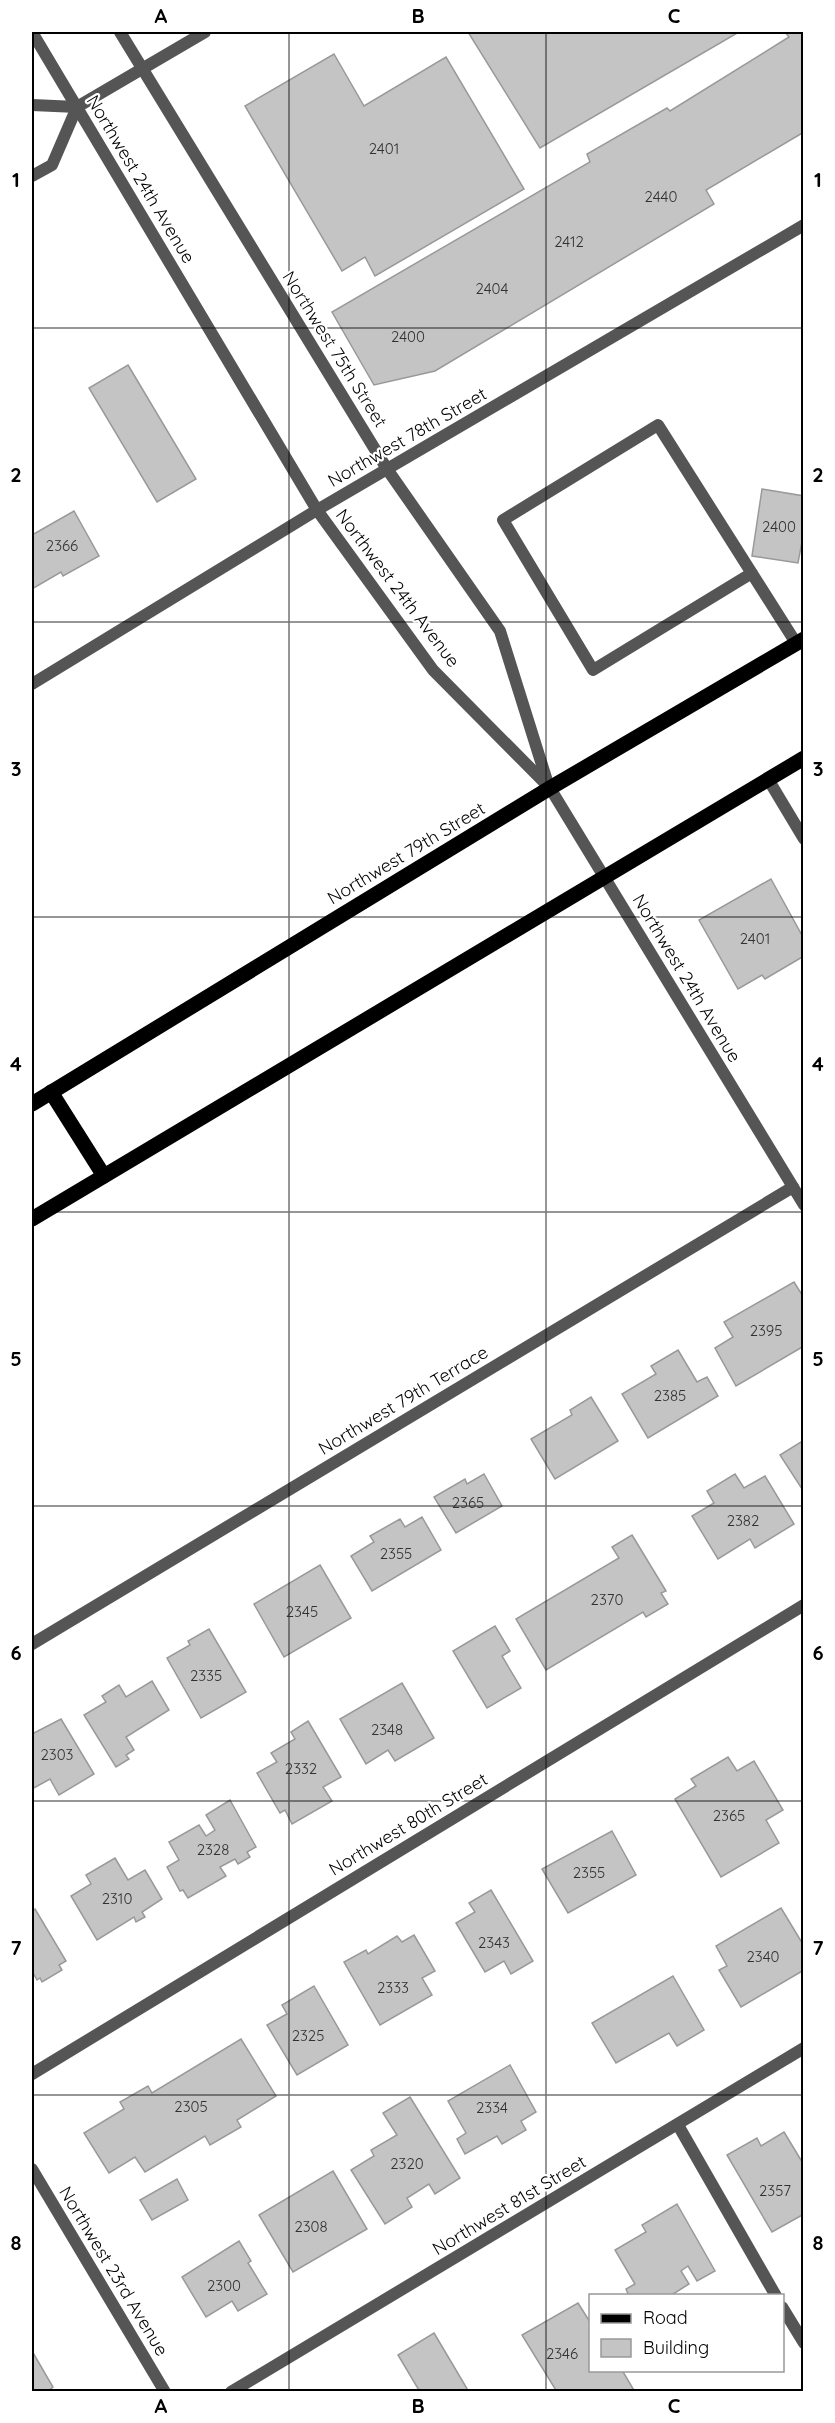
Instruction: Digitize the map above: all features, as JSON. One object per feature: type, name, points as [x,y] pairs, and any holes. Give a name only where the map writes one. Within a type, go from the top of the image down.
[{"type":"main road","name":"Northwest 79th Street","points":[[32,1104],[550,788],[800,641]]},
{"type":"main road","points":[[32,1219],[804,758]]},
{"type":"main road","points":[[51,1092],[104,1176]]},
{"type":"street","name":"Northwest 24th Avenue","points":[[32,32],[317,510],[433,670],[550,788],[804,1205]]},
{"type":"street","name":"Northwest 75th Street","points":[[120,32],[387,469],[500,631],[550,788]]},
{"type":"street","points":[[32,105],[77,106],[204,32]]},
{"type":"street","points":[[32,176],[52,165],[77,106]]},
{"type":"street","name":"Northwest 78th Street","points":[[32,684],[317,510],[804,225]]},
{"type":"street","points":[[752,573],[593,670],[503,520],[658,425],[752,573],[800,641]]},
{"type":"street","points":[[768,779],[804,839]]},
{"type":"street","name":"Northwest 79th Terrace","points":[[32,1644],[793,1186]]},
{"type":"street","name":"Northwest 80th Street","points":[[32,2074],[804,1605]]},
{"type":"street","name":"Northwest 81st Street","points":[[231,2391],[804,2048]]},
{"type":"street","points":[[678,2125],[775,2294]]},
{"type":"street","name":"Northwest 23rd Avenue","points":[[32,2169],[165,2391]]},
{"type":"street","points":[[784,2309],[804,2343]]},
{"type":"building","points":[[468,32],[739,32],[540,148]]},
{"type":"building","points":[[785,32],[804,32],[804,132],[706,190],[714,204],[435,371],[374,385],[332,312],[590,162],[587,154],[667,108],[670,111],[789,37]]},
{"type":"building","points":[[334,54],[364,106],[446,57],[524,189],[375,276],[365,257],[342,271],[245,106]]},
{"type":"building","points":[[128,365],[196,479],[157,502],[89,388]]},
{"type":"building","points":[[762,489],[804,496],[804,531],[798,563],[752,556]]},
{"type":"building","points":[[74,511],[99,556],[63,576],[61,572],[32,589],[32,535]]},
{"type":"building","points":[[771,879],[804,939],[804,956],[765,979],[762,975],[738,989],[699,920]]},
{"type":"building","points":[[794,1282],[804,1298],[804,1346],[736,1386],[715,1348],[733,1337],[724,1322]]},
{"type":"building","points":[[678,1350],[697,1382],[707,1377],[718,1396],[648,1438],[622,1394],[656,1374],[651,1366]]},
{"type":"building","points":[[591,1397],[618,1441],[555,1479],[531,1439],[572,1415],[570,1410]]},
{"type":"building","points":[[804,1440],[804,1492],[780,1455]]},
{"type":"building","points":[[484,1474],[502,1506],[456,1533],[434,1497],[465,1479],[467,1484]]},
{"type":"building","points":[[735,1474],[744,1488],[765,1476],[794,1524],[755,1548],[750,1539],[718,1559],[692,1516],[714,1503],[707,1491]]},
{"type":"building","points":[[422,1517],[441,1550],[372,1591],[351,1556],[374,1542],[370,1536],[400,1519],[405,1527]]},
{"type":"building","points":[[632,1535],[666,1591],[661,1593],[668,1604],[646,1617],[643,1612],[546,1670],[516,1619],[619,1558],[612,1547]]},
{"type":"building","points":[[320,1565],[351,1618],[284,1657],[254,1604]]},
{"type":"building","points":[[495,1626],[510,1651],[502,1656],[521,1688],[487,1708],[453,1651]]},
{"type":"building","points":[[209,1629],[246,1692],[201,1718],[167,1658],[190,1645],[188,1641]]},
{"type":"building","points":[[152,1681],[169,1710],[126,1737],[134,1750],[126,1755],[129,1759],[116,1767],[84,1715],[106,1702],[102,1696],[119,1685],[126,1697]]},
{"type":"building","points":[[402,1683],[434,1738],[395,1761],[388,1750],[366,1764],[340,1719]]},
{"type":"building","points":[[61,1719],[94,1774],[59,1795],[50,1779],[32,1789],[32,1734]]},
{"type":"building","points":[[308,1721],[341,1777],[323,1787],[332,1801],[292,1824],[285,1810],[280,1813],[257,1773],[277,1762],[271,1753],[295,1739],[291,1732]]},
{"type":"building","points":[[728,1757],[737,1771],[754,1761],[783,1810],[766,1820],[779,1843],[721,1877],[675,1799],[696,1786],[691,1779]]},
{"type":"building","points":[[230,1800],[256,1847],[247,1852],[250,1857],[238,1864],[235,1859],[220,1867],[226,1876],[188,1898],[183,1890],[180,1891],[167,1867],[179,1860],[169,1842],[199,1825],[206,1836],[215,1830],[206,1815]]},
{"type":"building","points":[[612,1831],[636,1875],[568,1913],[542,1869]]},
{"type":"building","points":[[115,1858],[128,1880],[145,1870],[162,1899],[142,1912],[145,1917],[136,1922],[134,1917],[97,1940],[71,1896],[91,1884],[86,1875]]},
{"type":"building","points":[[491,1890],[533,1961],[511,1974],[504,1961],[485,1972],[456,1923],[475,1912],[469,1903]]},
{"type":"building","points":[[781,1908],[804,1946],[804,1970],[741,2007],[719,1970],[727,1966],[716,1946]]},
{"type":"building","points":[[35,1909],[66,1961],[59,1965],[62,1970],[42,1982],[40,1978],[37,1980],[32,1971],[32,1911]]},
{"type":"building","points":[[414,1935],[435,1971],[422,1978],[432,1995],[380,2025],[344,1962],[366,1950],[368,1954],[397,1936],[402,1942]]},
{"type":"building","points":[[673,1976],[704,2030],[677,2046],[669,2033],[616,2063],[592,2023]]},
{"type":"building","points":[[314,1986],[348,2045],[297,2075],[267,2025],[287,2014],[282,2005]]},
{"type":"building","points":[[241,2039],[276,2096],[237,2120],[241,2127],[210,2145],[205,2136],[145,2172],[135,2157],[109,2173],[84,2133],[124,2109],[120,2102],[148,2086],[152,2093]]},
{"type":"building","points":[[510,2065],[536,2112],[521,2121],[526,2130],[502,2144],[497,2136],[465,2154],[457,2139],[466,2133],[448,2101]]},
{"type":"building","points":[[410,2097],[460,2178],[435,2194],[429,2184],[407,2198],[412,2207],[385,2224],[351,2170],[374,2156],[371,2150],[397,2135],[383,2113]]},
{"type":"building","points":[[784,2132],[804,2165],[804,2214],[772,2232],[727,2155],[757,2138],[761,2146]]},
{"type":"building","points":[[333,2171],[367,2229],[293,2272],[259,2215]]},
{"type":"building","points":[[177,2179],[188,2200],[152,2220],[140,2200]]},
{"type":"building","points":[[677,2204],[715,2271],[697,2281],[688,2266],[681,2271],[689,2284],[673,2294],[628,2294],[626,2289],[635,2284],[615,2250],[646,2232],[642,2225]]},
{"type":"building","points":[[239,2241],[251,2261],[248,2263],[267,2294],[238,2311],[232,2301],[206,2317],[182,2277]]},
{"type":"building","points":[[578,2303],[589,2320],[589,2372],[623,2372],[635,2392],[557,2392],[522,2335]]},
{"type":"building","points":[[434,2333],[469,2392],[420,2392],[398,2355]]},
{"type":"building","points":[[32,2351],[53,2387],[47,2392],[32,2392]]}]
